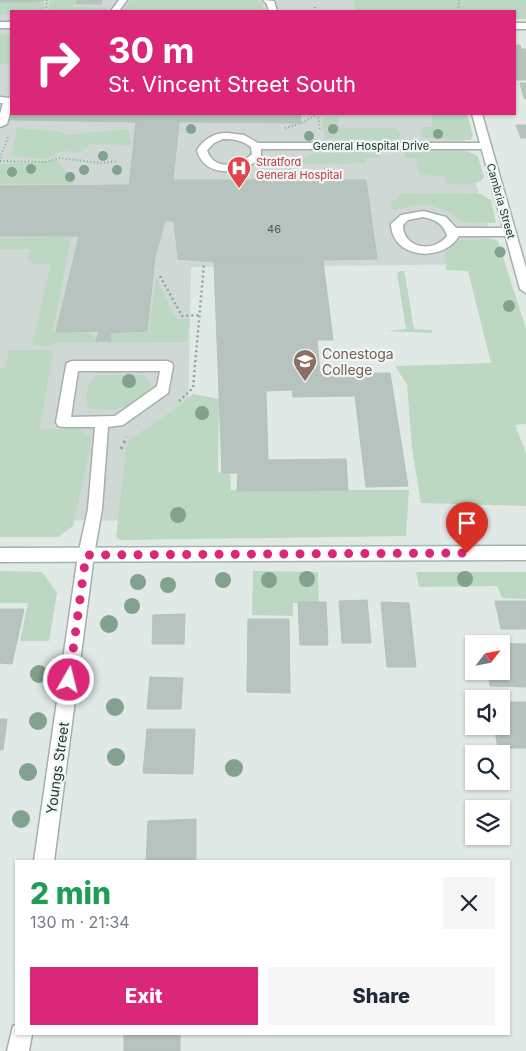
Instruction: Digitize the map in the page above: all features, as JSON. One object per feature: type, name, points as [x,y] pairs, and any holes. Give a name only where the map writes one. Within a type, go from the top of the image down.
[{"type":"street","points":[[0,100],[9,100],[2,124],[0,124]]},
{"type":"street","name":"Cambria Street","points":[[476,115],[526,289]]},
{"type":"street","points":[[222,136],[241,137],[256,146],[257,156],[253,161],[234,168],[215,166],[205,160],[202,155],[205,145],[213,139],[222,136]]},
{"type":"street","name":"General Hospital Drive","points":[[256,146],[486,146]]},
{"type":"street","points":[[423,214],[441,218],[448,223],[452,232],[450,241],[445,246],[432,250],[423,250],[413,248],[401,241],[396,230],[397,224],[405,217],[423,214]]},
{"type":"street","points":[[452,232],[510,232]]},
{"type":"street","points":[[72,366],[167,366],[163,390],[118,421],[102,422],[63,422],[72,366]]},
{"type":"street","name":"Youngs Street","points":[[44,860],[86,555],[95,509],[102,422]]},
{"type":"street","points":[[0,555],[526,553]]},
{"type":"street","points":[[18,1051],[21,1035]]},
{"type":"path","points":[[284,129],[300,124],[316,115]]},
{"type":"path","points":[[318,115],[320,132]]},
{"type":"path","points":[[0,161],[45,162],[60,158],[101,163],[118,161]]},
{"type":"path","points":[[160,276],[182,316],[201,316]]},
{"type":"shaded area","name":"Stratford General Hospital","points":[[0,0],[353,0],[355,10],[10,10],[10,115],[457,115],[498,264],[191,267],[186,521],[0,520]]},
{"type":"green space","points":[[50,0],[76,0],[73,7],[107,8],[106,10],[49,10]]},
{"type":"green space","points":[[131,0],[258,0],[264,10],[124,10]]},
{"type":"green space","points":[[353,0],[526,0],[526,19],[516,19],[516,10],[355,10]]},
{"type":"green space","points":[[44,1],[44,10],[10,10],[10,14],[0,14],[0,2]]},
{"type":"green space","points":[[0,35],[10,35],[10,64],[0,64]]},
{"type":"green space","points":[[337,115],[339,128],[394,128],[399,130],[400,137],[397,140],[325,139],[322,119]]},
{"type":"green space","points":[[431,115],[467,115],[473,136],[470,140],[423,138],[421,127],[433,127]]},
{"type":"green space","points":[[17,127],[56,131],[68,135],[128,129],[131,145],[90,144],[81,152],[61,151],[45,159],[11,156]]},
{"type":"green space","points":[[406,151],[469,152],[478,156],[484,177],[477,183],[462,185],[447,184],[444,176],[420,175],[416,158],[406,158],[403,153]]},
{"type":"green space","points":[[380,152],[380,157],[366,158],[366,163],[278,165],[317,153]]},
{"type":"green space","points":[[57,160],[63,170],[75,174],[73,184],[0,184],[0,164]]},
{"type":"green space","points":[[399,193],[481,194],[491,200],[496,223],[463,222],[452,213],[429,205],[416,205],[395,210],[391,208],[391,203],[399,197]]},
{"type":"green space","points":[[71,237],[53,331],[89,332],[98,342],[108,342],[113,334],[149,332],[156,277],[172,311],[178,319],[190,319],[187,342],[53,343],[51,346],[32,345],[51,264],[34,264],[28,260],[30,249],[0,249],[0,238]]},
{"type":"green space","points":[[494,239],[498,241],[526,329],[526,424],[515,425],[526,453],[526,506],[421,503],[412,449],[407,384],[395,366],[491,363],[468,271],[446,270],[445,252],[459,240]]},
{"type":"green space","points":[[404,271],[405,275],[414,329],[432,330],[431,333],[387,331],[406,329],[397,273]]},
{"type":"green space","points":[[9,350],[54,350],[39,429],[79,429],[92,438],[73,526],[58,537],[0,537],[0,368],[5,368]]},
{"type":"green space","points":[[97,375],[145,375],[152,386],[140,399],[132,404],[114,409],[96,409],[87,407],[86,394],[89,385]]},
{"type":"green space","points":[[193,394],[219,399],[218,472],[230,474],[231,490],[409,490],[406,536],[121,540],[116,537],[126,449],[130,439],[172,411]]},
{"type":"green space","points":[[0,571],[42,572],[57,593],[49,641],[20,641],[28,603],[0,603]]},
{"type":"green space","points":[[253,571],[318,572],[319,603],[293,603],[293,616],[252,615]]},
{"type":"green space","points":[[416,572],[526,572],[526,599],[502,598],[497,586],[419,587]]},
{"type":"building","points":[[0,0],[44,0],[0,2]]},
{"type":"building","points":[[77,0],[102,0],[101,4],[76,4]]},
{"type":"building","points":[[516,45],[520,45],[521,49],[526,49],[526,80],[517,80]]},
{"type":"building","points":[[520,83],[526,83],[526,99],[524,98]]},
{"type":"building","points":[[3,102],[10,103],[10,115],[16,115],[15,120],[0,120],[0,110]]},
{"type":"building","points":[[16,115],[300,115],[301,123],[179,122],[173,180],[366,180],[377,259],[214,262],[178,259],[174,221],[165,221],[155,257],[147,331],[111,333],[110,341],[96,341],[99,331],[56,332],[79,236],[0,236],[0,186],[129,185],[136,122],[15,120]]},
{"type":"building","points":[[516,125],[526,125],[526,138],[521,138]]},
{"type":"building","name":"Conestoga College","points":[[323,261],[333,340],[317,340],[320,374],[390,373],[408,486],[366,487],[355,396],[293,397],[292,390],[266,391],[268,460],[346,459],[348,490],[237,491],[238,473],[222,473],[214,262]]},
{"type":"building","points":[[367,600],[371,643],[342,643],[339,601]]},
{"type":"building","points":[[495,601],[526,601],[526,629],[501,629]]},
{"type":"building","points":[[298,602],[326,602],[328,645],[300,645]]},
{"type":"building","points":[[381,602],[409,603],[416,667],[387,667]]},
{"type":"building","points":[[0,609],[24,609],[12,664],[0,663]]},
{"type":"building","points":[[185,614],[184,644],[152,644],[153,615]]},
{"type":"building","points":[[248,619],[289,619],[290,693],[247,692]]},
{"type":"building","points":[[510,644],[526,644],[526,687],[490,686],[489,680],[510,680]]},
{"type":"building","points":[[150,677],[183,678],[181,709],[147,709]]},
{"type":"building","points":[[510,702],[526,702],[526,748],[510,748],[510,745],[497,745],[496,735],[510,735]]},
{"type":"building","points":[[0,719],[7,719],[3,750],[0,750]]},
{"type":"building","points":[[147,729],[195,729],[193,774],[143,773]]},
{"type":"building","points":[[196,819],[196,860],[146,860],[148,821]]},
{"type":"building","points":[[124,1035],[180,1035],[180,1051],[124,1051]]},
{"type":"place","name":"Stratford General Hospital","points":[[239,189]]},
{"type":"place","name":"Conestoga College","points":[[305,382]]},
{"type":"route","points":[[69,680],[86,555],[467,553]]}]
